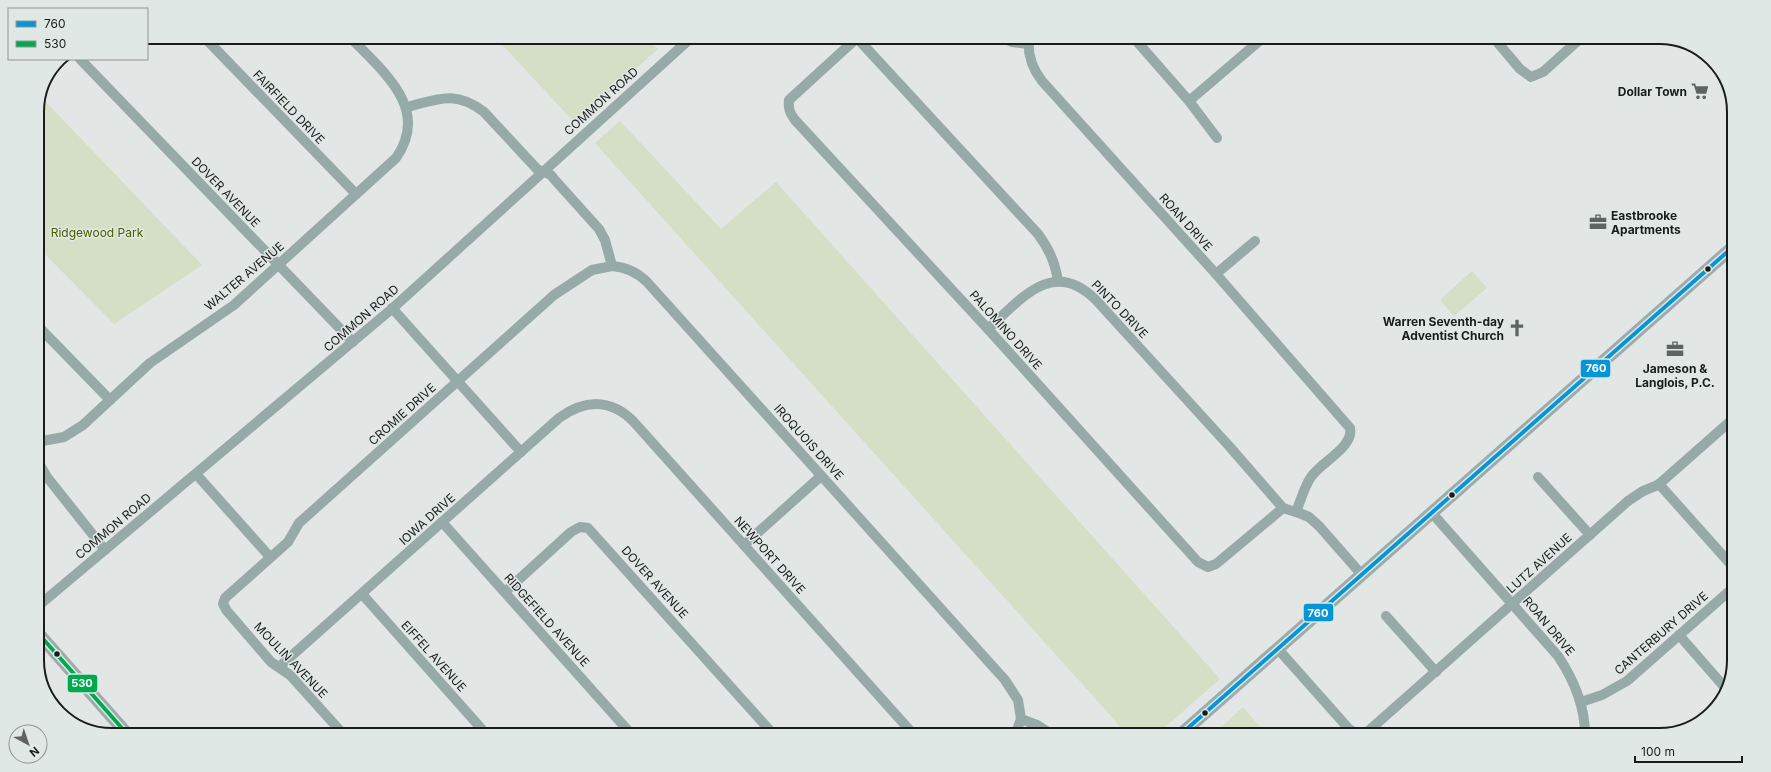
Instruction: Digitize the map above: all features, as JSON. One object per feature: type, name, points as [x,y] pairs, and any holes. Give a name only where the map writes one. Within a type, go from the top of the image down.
[{"type":"main road","points":[[1188,728],[1727,252]]},
{"type":"main road","points":[[44,640],[122,728]]},
{"type":"street","name":"FAIRFIELD DRIVE","points":[[211,44],[356,194]]},
{"type":"street","points":[[357,44],[391,80],[402,96],[407,107],[450,97],[474,104],[484,112],[537,169],[550,175],[554,179],[597,226],[605,240],[612,266]]},
{"type":"street","name":"COMMON ROAD","points":[[44,601],[353,342],[684,44]]},
{"type":"street","name":"PALOMINO DRIVE","points":[[850,44],[789,100],[788,107],[795,120],[988,329],[1193,558],[1208,567],[1220,561],[1283,508]]},
{"type":"street","points":[[864,44],[1038,234],[1051,254],[1055,264],[1058,281],[1035,288],[1026,294],[988,329]]},
{"type":"street","name":"ROAN DRIVE","points":[[1028,44],[1033,67],[1042,81],[1346,421],[1351,433],[1346,444],[1310,477],[1296,512]]},
{"type":"street","points":[[1139,44],[1189,101],[1217,138]]},
{"type":"street","points":[[1189,101],[1255,44]]},
{"type":"street","points":[[1500,44],[1520,69],[1531,77],[1543,72],[1574,44]]},
{"type":"street","name":"DOVER AVENUE","points":[[81,60],[353,342]]},
{"type":"street","name":"WALTER AVENUE","points":[[44,441],[70,434],[83,426],[146,366],[234,305],[390,164],[400,152],[407,132],[407,107]]},
{"type":"street","points":[[1216,274],[1255,241]]},
{"type":"street","name":"CROMIE DRIVE","points":[[223,602],[226,596],[288,542],[299,524],[554,295],[568,284],[592,270],[612,266]]},
{"type":"street","name":"IROQUOIS DRIVE","points":[[612,266],[629,270],[647,282],[1005,680],[1018,700],[1021,719]]},
{"type":"street","name":"PINTO DRIVE","points":[[1058,281],[1065,281],[1076,285],[1088,292],[1096,300],[1229,446],[1283,508]]},
{"type":"street","points":[[392,308],[521,452]]},
{"type":"street","points":[[44,332],[110,400]]},
{"type":"street","name":"IOWA DRIVE","points":[[279,667],[559,418],[570,410],[587,404],[599,404]]},
{"type":"street","name":"NEWPORT DRIVE","points":[[599,404],[613,407],[630,418],[908,728]]},
{"type":"street","name":"LUTZ AVENUE","points":[[1372,728],[1633,498],[1659,484],[1727,424]]},
{"type":"street","points":[[44,473],[105,550]]},
{"type":"street","points":[[196,474],[270,557]]},
{"type":"street","points":[[744,545],[822,476]]},
{"type":"street","points":[[1538,477],[1590,535]]},
{"type":"street","points":[[1659,484],[1727,560]]},
{"type":"street","points":[[1283,508],[1309,517],[1319,526],[1362,575]]},
{"type":"street","name":"ROAN DRIVE","points":[[1432,512],[1558,656],[1572,678],[1581,702],[1585,728]]},
{"type":"street","name":"RIDGEFIELD AVENUE","points":[[442,522],[626,728]]},
{"type":"street","name":"DOVER AVENUE","points":[[505,592],[571,532],[580,527],[588,528],[768,728]]},
{"type":"street","name":"CANTERBURY DRIVE","points":[[1581,702],[1602,695],[1627,681],[1727,593]]},
{"type":"street","name":"EIFFEL AVENUE","points":[[362,594],[481,728]]},
{"type":"street","name":"MOULIN AVENUE","points":[[223,602],[227,611],[270,660],[290,675],[338,728]]},
{"type":"street","points":[[1386,616],[1436,672]]},
{"type":"street","points":[[1679,635],[1722,685]]},
{"type":"street","name":"LUTZ AVENUE","points":[[1278,649],[1348,728]]},
{"type":"street","points":[[1018,728],[1021,719],[1042,728]]},
{"type":"green space","points":[[502,44],[653,44],[658,49],[575,123]]},
{"type":"green space","name":"Ridgewood Park","points":[[45,101],[202,265],[114,324],[44,253]]},
{"type":"green space","points":[[620,121],[721,229],[776,182],[1220,679],[1164,728],[1122,728],[595,143]]},
{"type":"green space","points":[[1472,271],[1487,288],[1454,316],[1440,300]]},
{"type":"green space","points":[[1243,707],[1261,728],[1220,728]]},
{"type":"transit line","name":"760","points":[[1188,728],[1727,252]]},
{"type":"transit line","name":"530","points":[[44,640],[122,728]]},
{"type":"place","name":"Dollar Town","points":[[1700,91]]},
{"type":"place","name":"Eastbrooke Apartments","points":[[1598,222]]},
{"type":"place","name":"Warren Seventh-day Adventist Church","points":[[1517,328]]},
{"type":"place","name":"Jameson & Langlois, P.C.","points":[[1675,349]]}]
